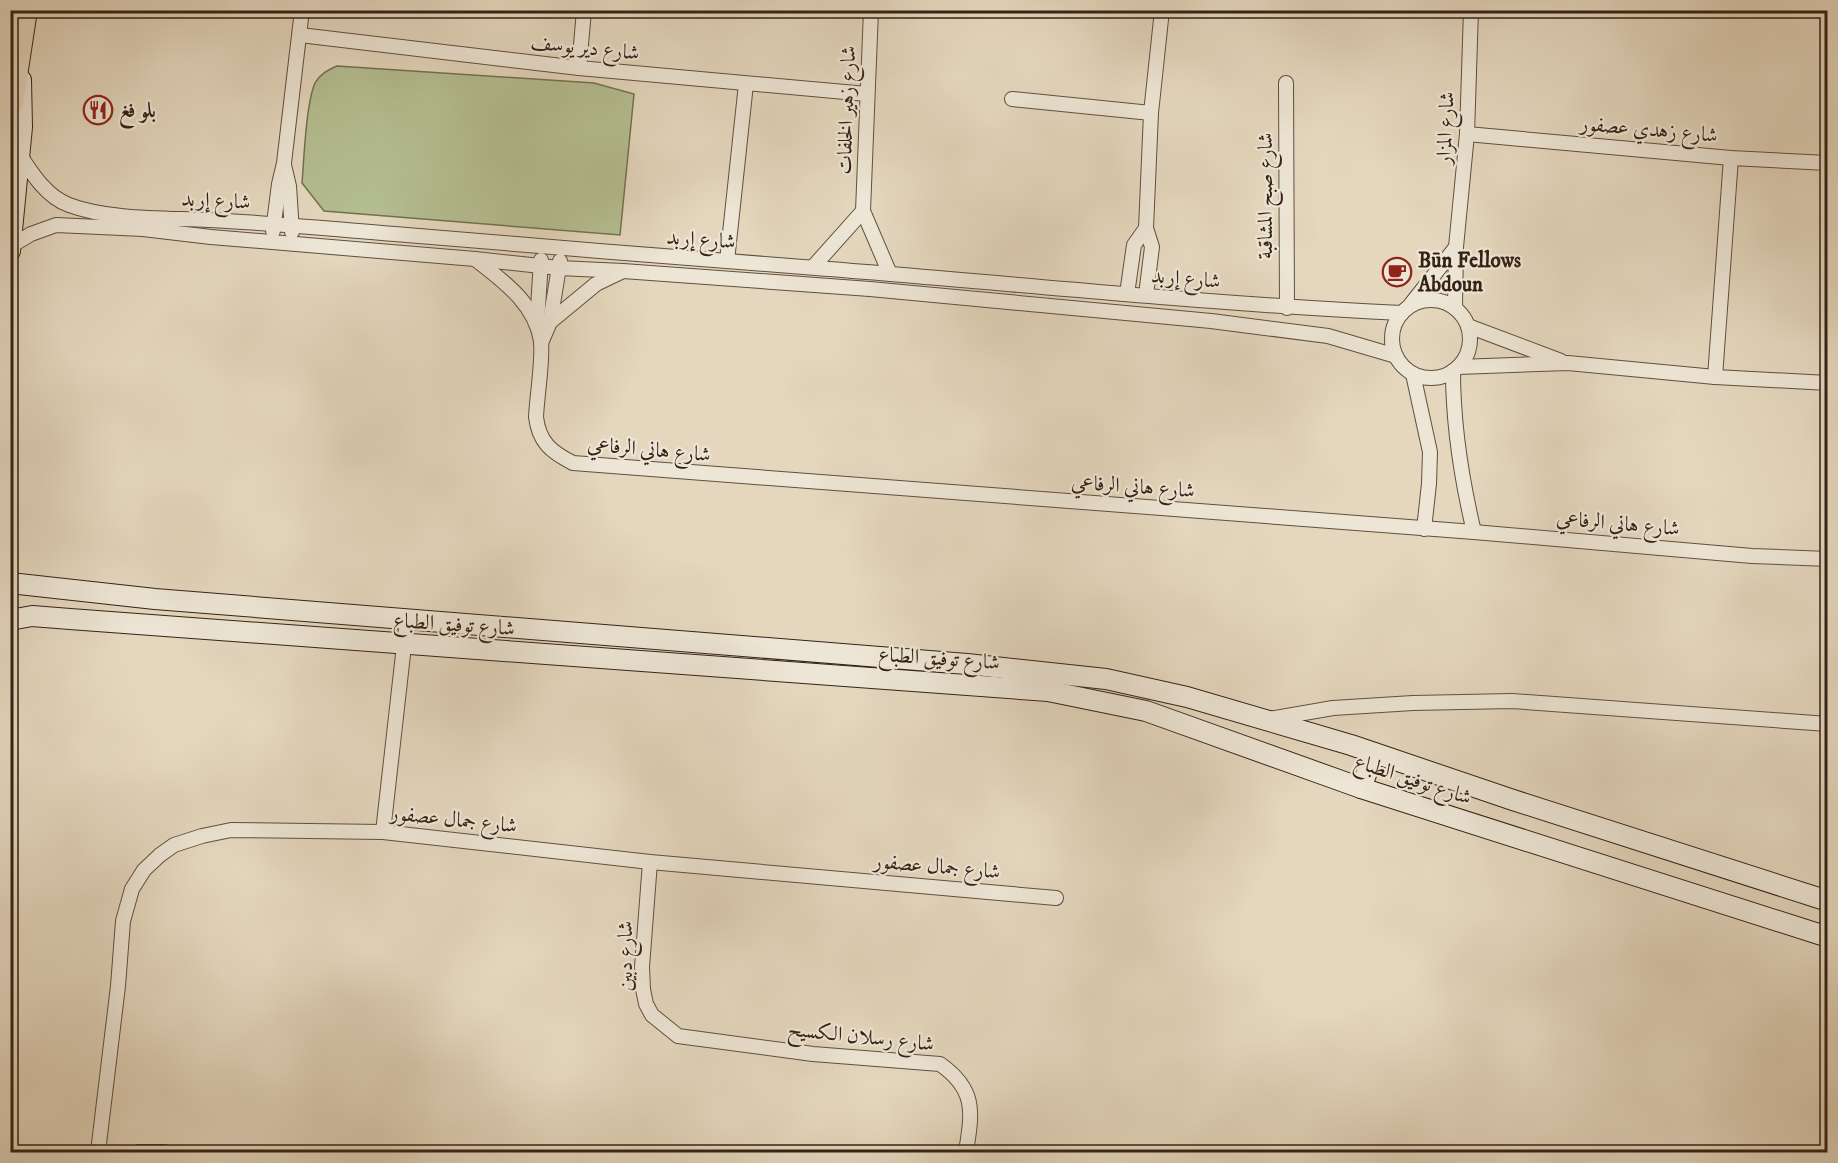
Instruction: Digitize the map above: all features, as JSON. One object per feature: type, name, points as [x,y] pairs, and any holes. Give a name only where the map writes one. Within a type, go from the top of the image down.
[{"type":"highway","points":[[10,102],[24,10]]},
{"type":"street","points":[[272,241],[284,163],[302,10]]},
{"type":"street","points":[[579,68],[584,10]]},
{"type":"street","name":"شارع زهير الخلفات","points":[[871,10],[863,211],[890,274]]},
{"type":"street","points":[[1146,295],[1152,247],[1146,228],[1151,113],[1162,10]]},
{"type":"street","name":"شارع المزار","points":[[1455,308],[1456,247],[1467,134],[1471,10]]},
{"type":"street","name":"شارع دير يوسف","points":[[300,35],[579,68],[867,94]]},
{"type":"street","points":[[10,251],[22,127],[21,80],[17,57]]},
{"type":"street","name":"شارع صبح المشاقبة","points":[[1286,83],[1287,308]]},
{"type":"street","points":[[727,261],[746,84]]},
{"type":"street","points":[[1012,99],[1151,113]]},
{"type":"street","name":"شارع زهدي عصفور","points":[[1467,134],[1731,158],[1827,163]]},
{"type":"street","name":"شارع إربد","points":[[20,155],[35,178],[56,198],[70,206],[141,217],[292,225],[1287,308],[1405,310]]},
{"type":"street","points":[[1715,377],[1731,158]]},
{"type":"street","points":[[284,163],[289,186],[291,242]]},
{"type":"street","points":[[813,267],[863,211]]},
{"type":"street","name":"شارع إربد","points":[[11,246],[46,228],[66,225],[143,230],[475,259],[540,267],[870,289],[1211,321],[1328,336],[1396,356]]},
{"type":"street","points":[[1127,294],[1134,245],[1146,228]]},
{"type":"street","name":"شارع هاني الرفاعي","points":[[541,247],[543,323],[537,428],[552,452],[573,464],[1474,532],[1752,556],[1827,559]]},
{"type":"street","points":[[1456,247],[1395,323],[1392,346],[1403,366],[1413,374],[1434,378],[1456,369],[1569,363],[1715,377],[1827,383]]},
{"type":"street","name":"شارع هاني الرفاعي","points":[[543,323],[559,268],[560,249]]},
{"type":"street","points":[[475,259],[514,290],[543,323]]},
{"type":"street","name":"شارع هاني الرفاعي","points":[[543,323],[596,284],[623,271]]},
{"type":"street","points":[[1405,310],[1420,302],[1432,300],[1444,302],[1455,308],[1463,316],[1468,326],[1469,348],[1456,369],[1455,435],[1474,532]]},
{"type":"street","points":[[1468,326],[1569,363]]},
{"type":"street","points":[[1413,374],[1430,452],[1424,529]]},
{"type":"street","name":"شارع توفيق الطباع","points":[[10,583],[155,599],[1086,675],[1135,684],[1374,753],[1827,901]]},
{"type":"street","name":"شارع توفيق الطباع","points":[[10,620],[32,616],[1048,691],[1146,711],[1361,788],[1827,937]]},
{"type":"street","points":[[383,832],[407,619]]},
{"type":"street","points":[[1264,720],[1333,708],[1413,702],[1512,701],[1827,724]]},
{"type":"street","points":[[1361,788],[1374,753]]},
{"type":"street","name":"شارع جمال عصفور","points":[[98,1152],[118,986],[123,921],[132,889],[144,870],[160,855],[174,845],[202,836],[231,830],[383,832],[650,862],[1056,898]]},
{"type":"street","name":"شارع دبين","points":[[650,862],[642,967],[643,988],[646,1004],[652,1015],[678,1036]]},
{"type":"street","name":"شارع رسلان الكسيح","points":[[678,1036],[813,1054],[940,1064],[954,1074],[963,1085],[971,1104],[966,1152]]},
{"type":"street","points":[[139,1152],[164,1152]]},
{"type":"green space","points":[[337,66],[594,83],[634,94],[620,235],[324,211],[302,183],[306,132],[309,104],[315,83],[327,71]]},
{"type":"place","name":"بلو فغ","points":[[98,110]]},
{"type":"place","name":"Būn Fellows Abdoun","points":[[1397,272]]}]
